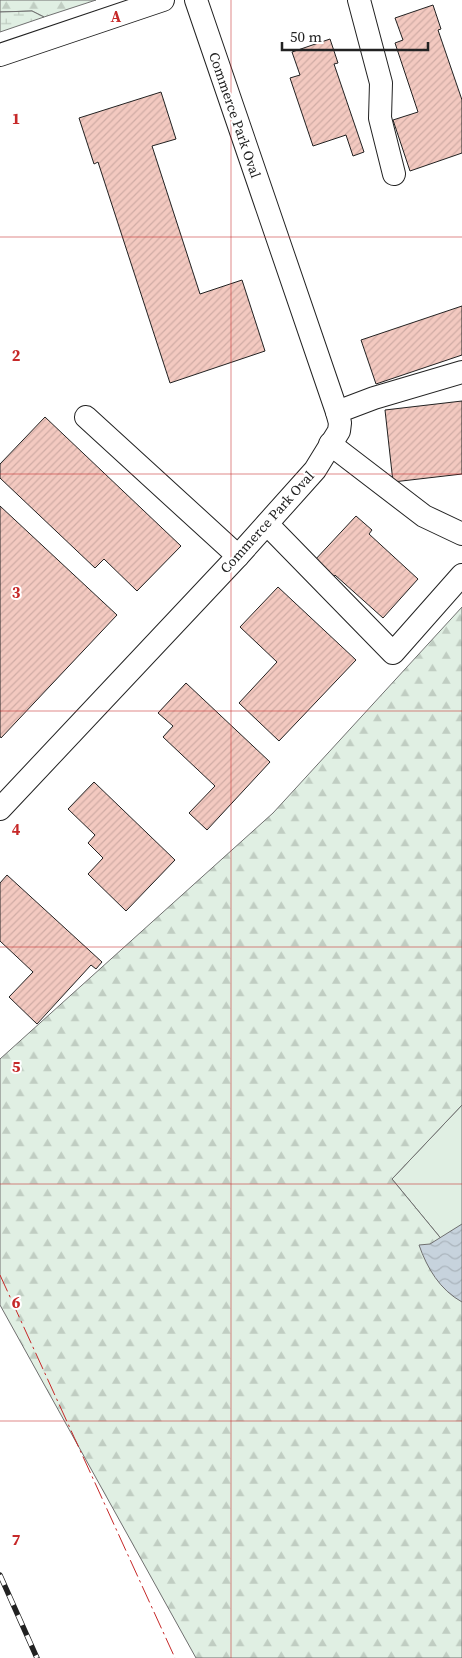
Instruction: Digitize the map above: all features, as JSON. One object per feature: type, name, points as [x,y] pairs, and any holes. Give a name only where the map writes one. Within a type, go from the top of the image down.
[{"type":"street","points":[[0,55],[163,0]]},
{"type":"street","name":"Commerce Park Oval","points":[[4,796],[238,556],[315,470],[339,431],[340,423],[337,412],[196,0]]},
{"type":"street","points":[[359,0],[381,82],[380,118],[394,174]]},
{"type":"street","points":[[337,412],[374,398],[462,372]]},
{"type":"street","points":[[86,417],[238,556]]},
{"type":"street","points":[[330,444],[424,516],[462,534]]},
{"type":"street","points":[[267,524],[393,653],[462,575]]},
{"type":"green space","points":[[0,0],[96,0],[44,17],[32,11],[0,12]]},
{"type":"green space","points":[[32,11],[44,17],[0,32],[0,12]]},
{"type":"green space","points":[[462,607],[462,1105],[392,1179],[462,1264],[462,1658],[196,1658],[0,1305],[0,1059],[273,813]]},
{"type":"green space","points":[[462,1105],[462,1264],[392,1179]]},
{"type":"water","points":[[462,1224],[462,1302],[447,1291],[435,1278],[419,1245],[430,1244]]},
{"type":"building","points":[[433,5],[441,29],[438,30],[462,100],[462,153],[410,171],[393,120],[418,112],[395,43],[403,40],[395,18]]},
{"type":"building","points":[[330,39],[338,63],[334,64],[364,152],[353,156],[346,135],[313,146],[290,78],[300,75],[292,52]]},
{"type":"building","points":[[161,92],[176,139],[152,146],[200,294],[242,280],[265,351],[170,383],[98,162],[94,164],[79,118]]},
{"type":"building","points":[[462,306],[462,355],[376,384],[361,340]]},
{"type":"building","points":[[462,401],[462,474],[393,482],[385,410]]},
{"type":"building","points":[[45,417],[181,546],[137,591],[104,559],[95,568],[0,478],[0,464]]},
{"type":"building","points":[[0,506],[117,615],[1,738],[0,736]]},
{"type":"building","points":[[356,516],[372,530],[369,534],[418,579],[383,618],[335,575],[333,578],[314,561]]},
{"type":"building","points":[[278,587],[356,660],[279,741],[239,703],[277,662],[240,627]]},
{"type":"building","points":[[186,683],[270,762],[207,830],[189,813],[215,786],[163,737],[173,726],[158,713]]},
{"type":"building","points":[[94,782],[175,860],[126,911],[88,874],[103,858],[88,843],[95,835],[68,809]]},
{"type":"building","points":[[7,875],[102,962],[96,969],[91,965],[37,1024],[9,997],[33,972],[0,941],[0,883]]},
{"type":"railway","points":[[0,1575],[37,1658]]},
{"type":"power","points":[[0,1275],[175,1658]]}]
